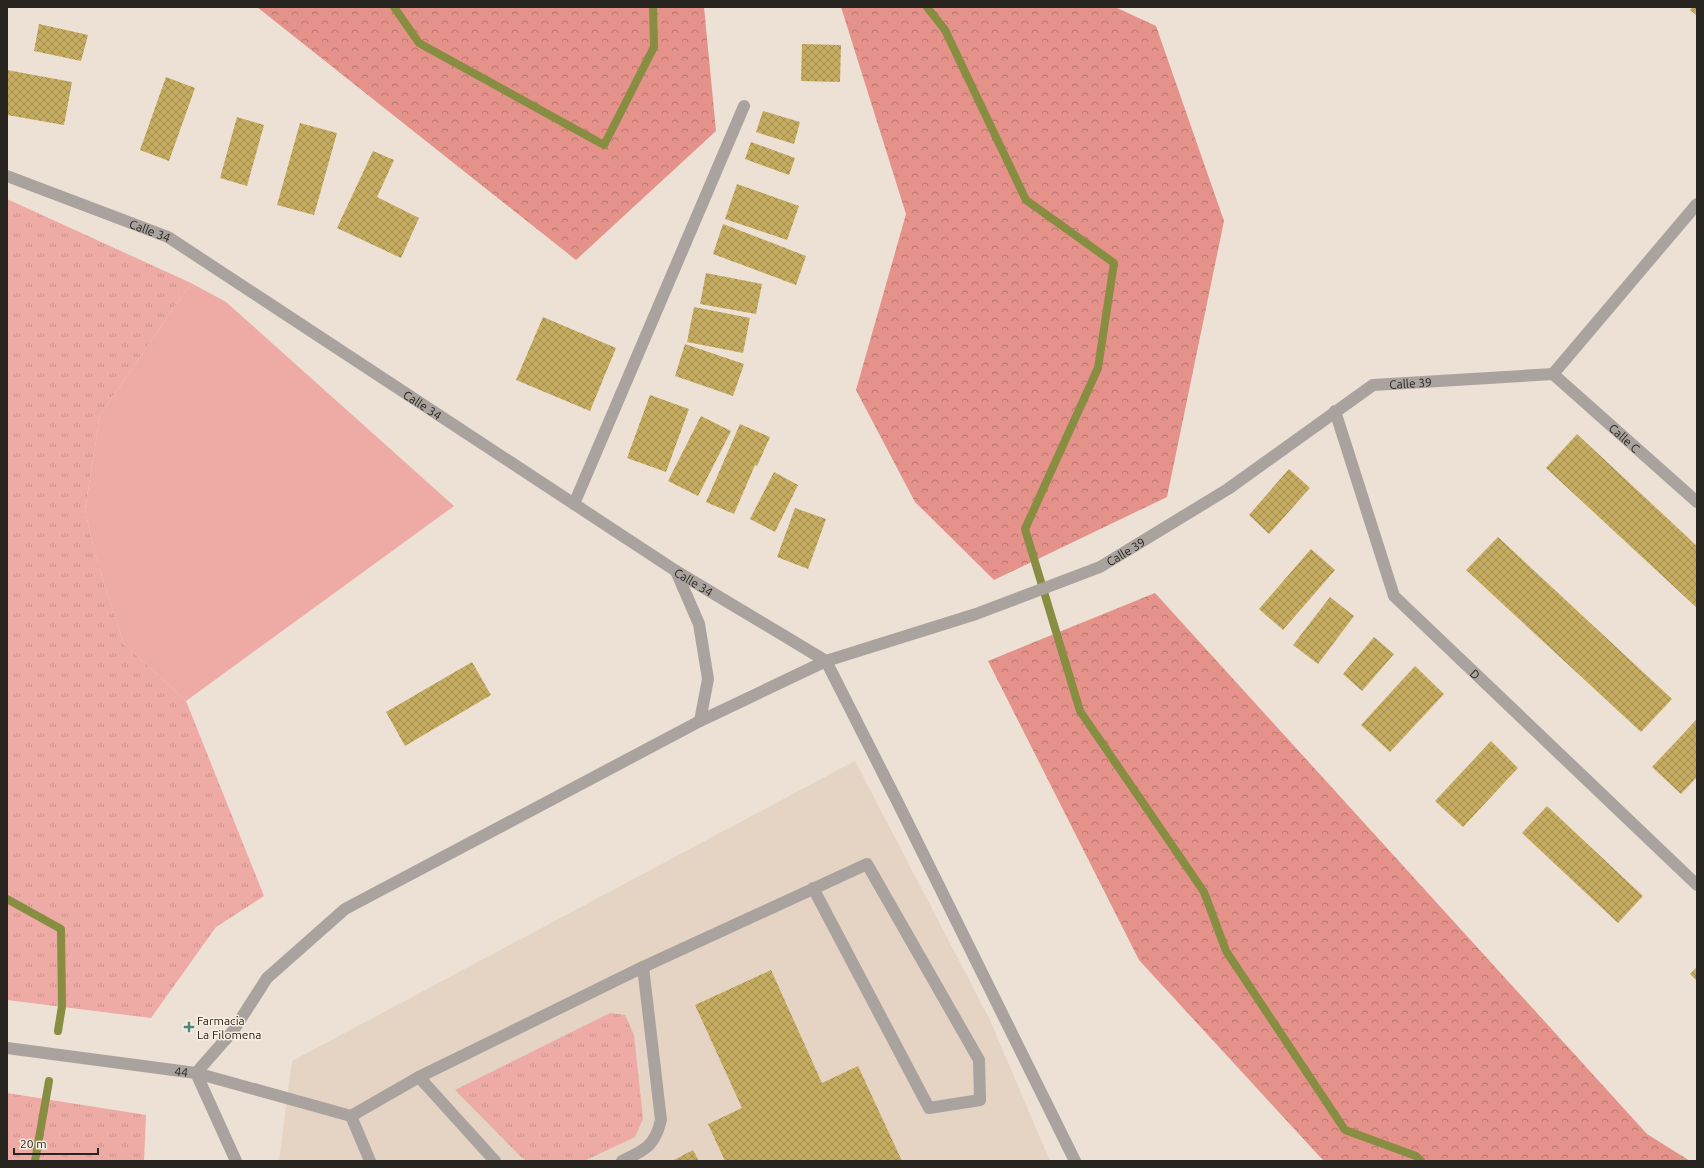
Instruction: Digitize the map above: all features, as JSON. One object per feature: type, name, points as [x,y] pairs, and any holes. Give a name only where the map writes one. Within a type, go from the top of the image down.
[{"type":"street","points":[[574,504],[744,106]]},
{"type":"street","name":"Calle 34","points":[[7,176],[168,237],[676,571],[826,661]]},
{"type":"street","points":[[1553,374],[1697,204]]},
{"type":"street","name":"Calle 39","points":[[196,1073],[233,1031],[266,978],[345,909],[700,721],[826,661],[976,614],[1100,567],[1228,489],[1334,411],[1373,385],[1553,374]]},
{"type":"street","name":"Calle C","points":[[1553,374],[1697,502]]},
{"type":"street","name":"D","points":[[1334,411],[1394,596],[1697,885]]},
{"type":"street","points":[[676,571],[699,624],[706,663],[708,679],[700,721]]},
{"type":"street","points":[[826,661],[1075,1161]]},
{"type":"street","points":[[370,1161],[351,1116],[419,1077],[642,967],[813,888],[867,864],[979,1060],[980,1100],[929,1108],[813,888]]},
{"type":"street","points":[[622,1161],[644,1150],[658,1135],[661,1120],[642,967]]},
{"type":"street","name":"44","points":[[7,1048],[196,1073],[351,1116]]},
{"type":"street","points":[[196,1073],[236,1161]]},
{"type":"street","points":[[419,1077],[495,1161]]},
{"type":"shaded area","points":[[855,761],[989,1018],[1050,1161],[279,1161],[292,1061]]},
{"type":"green space","points":[[257,7],[704,7],[716,131],[576,260]]},
{"type":"green space","points":[[841,7],[1115,7],[1156,26],[1224,221],[1167,497],[994,580],[915,502],[856,390],[906,214]]},
{"type":"green space","points":[[7,199],[191,283],[100,415],[85,510],[96,558],[124,644],[186,701],[264,896],[216,927],[151,1018],[7,1000]]},
{"type":"green space","points":[[191,283],[226,302],[454,506],[186,701],[124,644],[96,558],[85,510],[100,415]]},
{"type":"green space","points":[[1155,593],[1647,1134],[1690,1161],[1324,1161],[1320,1157],[1139,960],[988,661]]},
{"type":"green space","points":[[610,1013],[625,1015],[634,1035],[643,1119],[635,1137],[584,1161],[527,1161],[521,1157],[455,1090]]},
{"type":"green space","points":[[7,1093],[146,1115],[144,1161],[7,1161]]},
{"type":"building","points":[[1692,7],[1697,7],[1697,16],[1690,10]]},
{"type":"building","points":[[39,24],[88,35],[81,61],[34,51]]},
{"type":"building","points":[[802,44],[841,45],[840,82],[801,81]]},
{"type":"building","points":[[7,70],[72,82],[64,125],[7,115]]},
{"type":"building","points":[[166,77],[195,88],[169,161],[140,150]]},
{"type":"building","points":[[763,111],[800,122],[794,144],[756,132]]},
{"type":"building","points":[[237,117],[264,125],[247,186],[220,178]]},
{"type":"building","points":[[300,123],[337,133],[314,215],[277,205]]},
{"type":"building","points":[[751,142],[795,158],[789,175],[745,159]]},
{"type":"building","points":[[373,151],[394,160],[377,197],[419,218],[401,258],[337,228]]},
{"type":"building","points":[[737,184],[799,206],[787,240],[725,219]]},
{"type":"building","points":[[723,224],[806,256],[796,285],[713,254]]},
{"type":"building","points":[[706,273],[762,284],[756,314],[700,304]]},
{"type":"building","points":[[694,307],[750,318],[743,353],[687,342]]},
{"type":"building","points":[[543,317],[616,348],[590,411],[516,380]]},
{"type":"building","points":[[685,344],[744,364],[733,396],[675,376]]},
{"type":"building","points":[[650,395],[689,409],[666,472],[627,458]]},
{"type":"building","points":[[701,416],[731,431],[698,496],[668,481]]},
{"type":"building","points":[[740,424],[770,437],[757,466],[755,465],[734,514],[706,502]]},
{"type":"building","points":[[1577,434],[1697,546],[1697,608],[1546,468]]},
{"type":"building","points":[[1289,469],[1310,488],[1269,534],[1249,515]]},
{"type":"building","points":[[774,472],[798,485],[775,532],[750,519]]},
{"type":"building","points":[[795,508],[826,519],[808,569],[777,557]]},
{"type":"building","points":[[1498,537],[1672,699],[1641,732],[1466,570]]},
{"type":"building","points":[[1311,549],[1335,570],[1283,630],[1259,609]]},
{"type":"building","points":[[1330,597],[1354,616],[1318,664],[1293,645]]},
{"type":"building","points":[[1374,637],[1394,654],[1362,691],[1343,674]]},
{"type":"building","points":[[472,662],[491,695],[405,746],[386,712]]},
{"type":"building","points":[[1415,666],[1444,694],[1390,752],[1361,725]]},
{"type":"building","points":[[1697,719],[1697,777],[1681,794],[1652,767]]},
{"type":"building","points":[[1491,741],[1518,768],[1463,827],[1435,801]]},
{"type":"building","points":[[1547,806],[1643,896],[1618,923],[1522,833]]},
{"type":"building","points":[[1697,967],[1697,981],[1690,974]]},
{"type":"building","points":[[771,970],[822,1083],[858,1066],[902,1161],[725,1161],[708,1124],[742,1108],[695,1005]]},
{"type":"building","points":[[693,1150],[699,1161],[672,1161]]},
{"type":"waterway","points":[[394,7],[419,43],[604,145],[654,47],[653,7]]},
{"type":"waterway","points":[[927,7],[945,30],[1026,200],[1114,263],[1098,368],[1025,529],[1080,711],[1204,892],[1226,951],[1345,1130],[1416,1156],[1421,1161]]},
{"type":"waterway","points":[[7,899],[61,929],[62,1006],[58,1031]]},
{"type":"waterway","points":[[35,1161],[49,1081]]},
{"type":"place","name":"Farmacia La Filomena","points":[[189,1027]]}]
